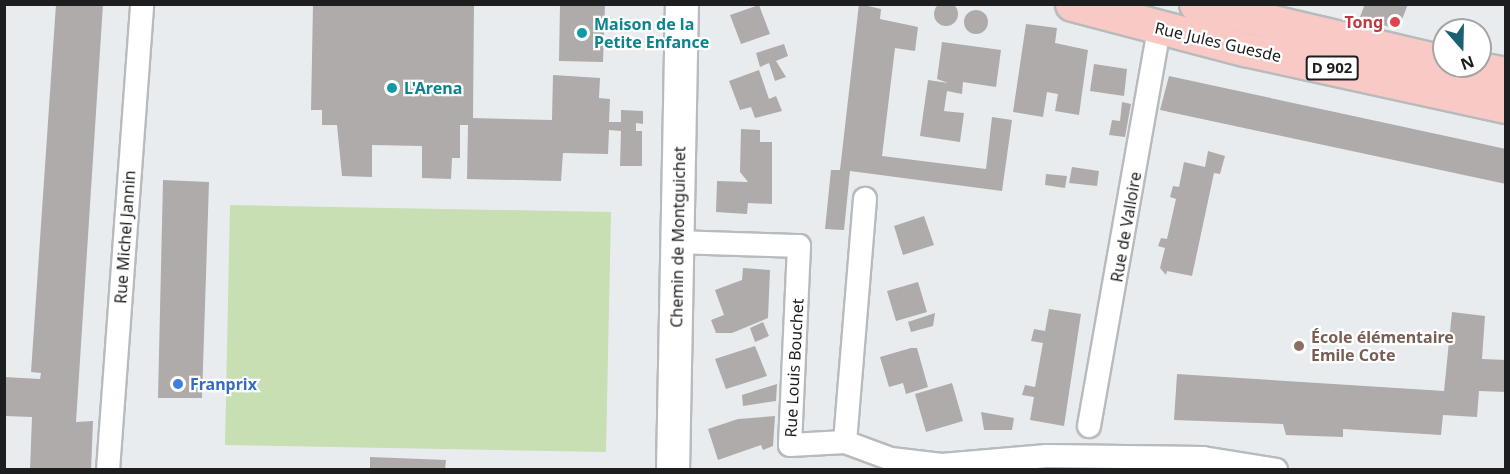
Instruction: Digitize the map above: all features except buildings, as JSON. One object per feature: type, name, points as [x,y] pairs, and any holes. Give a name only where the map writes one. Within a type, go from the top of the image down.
[{"type":"main road","name":"Rue Jules Guesde","points":[[1072,4],[1116,10],[1159,28],[1506,106]]},
{"type":"main road","name":"Rue Jules Guesde","points":[[1196,4],[1432,60]]},
{"type":"street","name":"Rue Michel Jannin","points":[[108,470],[142,4]]},
{"type":"street","name":"Chemin de Montguichet","points":[[673,470],[682,4]]},
{"type":"street","name":"Rue de Valloire","points":[[1089,426],[1159,28]]},
{"type":"street","points":[[845,442],[866,199]]},
{"type":"street","name":"Rue Louis Bouchet","points":[[678,242],[800,246],[790,445],[845,442],[891,459],[942,467],[1046,463],[1203,464],[1275,470]]},
{"type":"green space","points":[[230,205],[611,212],[606,452],[225,445]]},
{"type":"place","name":"Tong","points":[[1395,22]]},
{"type":"place","name":"Maison de la Petite Enfance","points":[[582,33]]},
{"type":"place","name":"L'Arena","points":[[392,88]]},
{"type":"place","name":"École élémentaire Emile Cote","points":[[1299,346]]},
{"type":"place","name":"Franprix","points":[[178,384]]}]
